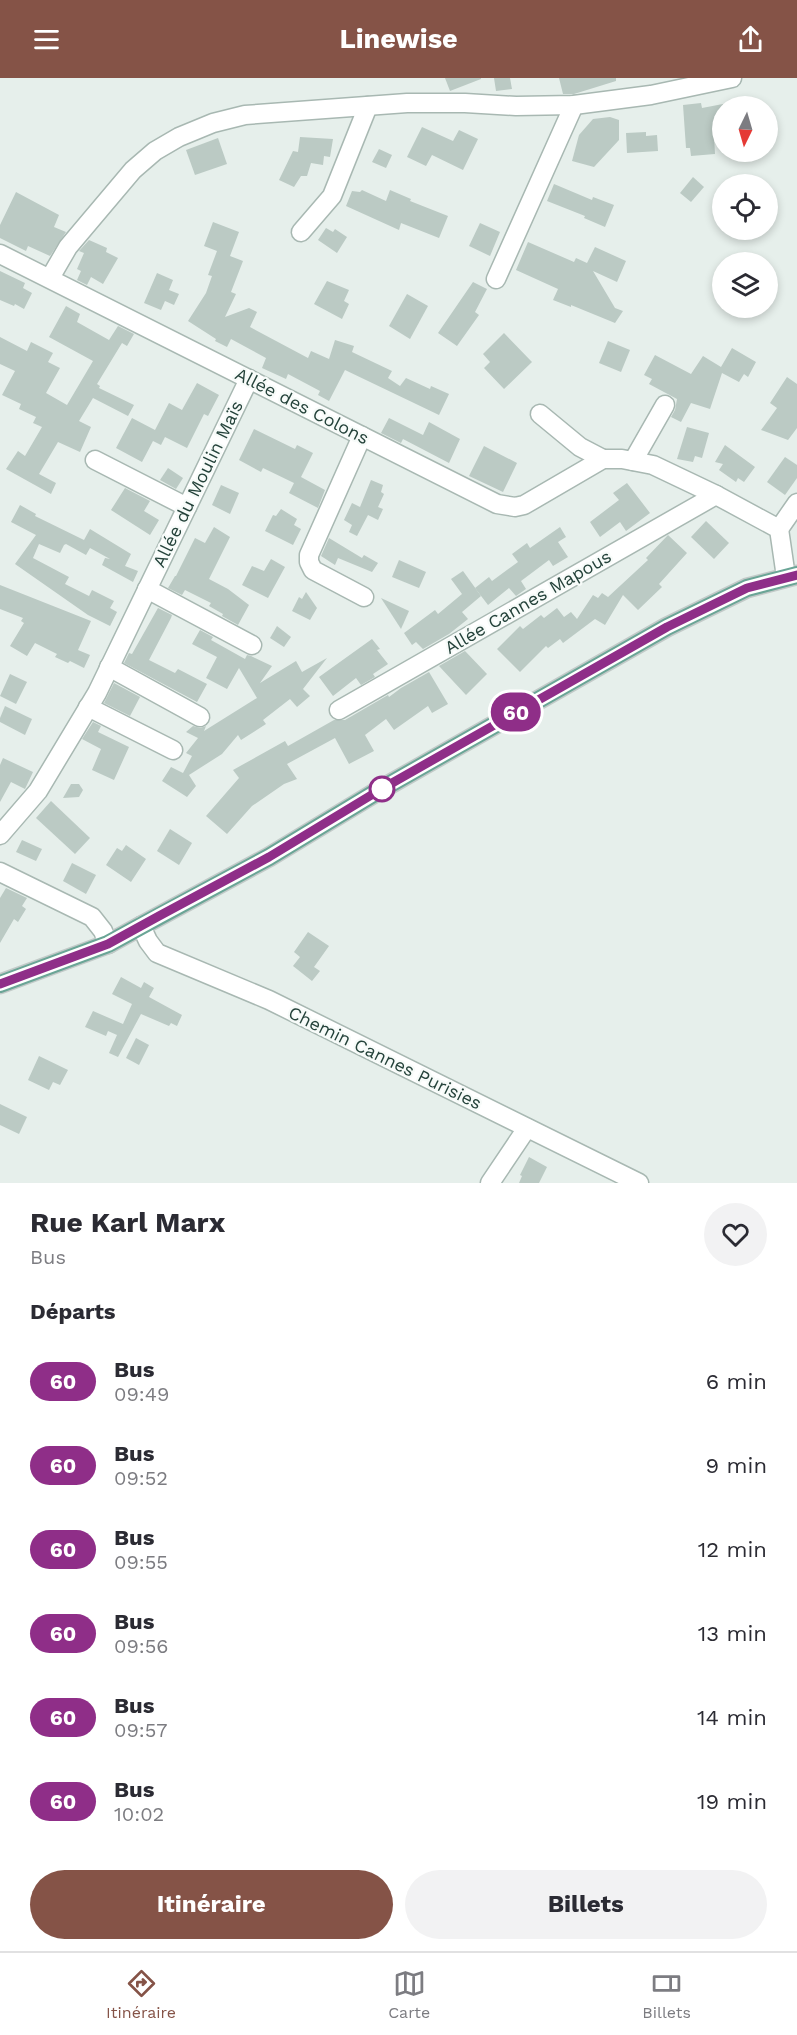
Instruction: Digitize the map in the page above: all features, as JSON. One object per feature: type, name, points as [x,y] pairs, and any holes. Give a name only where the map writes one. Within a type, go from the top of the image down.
[{"type":"main road","points":[[0,984],[108,944],[269,857],[378,791],[667,627],[747,588],[792,576]]},
{"type":"street","points":[[50,278],[68,247],[134,170],[155,152],[179,137],[213,123],[245,115],[368,106],[435,103],[516,106],[574,105],[651,95],[732,78]]},
{"type":"street","points":[[496,279],[574,105]]},
{"type":"street","points":[[301,232],[332,196],[368,106]]},
{"type":"street","name":"Allée des Colons","points":[[0,254],[497,504],[524,505],[603,459]]},
{"type":"street","name":"Allée du Moulin Maïs","points":[[0,835],[38,791],[88,708],[249,379]]},
{"type":"street","points":[[633,461],[665,405]]},
{"type":"street","points":[[540,414],[580,447],[603,459],[653,465],[717,495],[779,529],[792,576]]},
{"type":"street","points":[[362,436],[309,555],[309,562],[313,570],[364,597]]},
{"type":"street","points":[[94,460],[188,507]]},
{"type":"street","name":"Allée Cannes Mapous","points":[[339,710],[717,495]]},
{"type":"street","points":[[779,529],[797,503]]},
{"type":"street","name":"Allée du Moulin Maïs","points":[[147,589],[252,645]]},
{"type":"street","points":[[109,667],[200,717]]},
{"type":"street","points":[[88,708],[173,750]]},
{"type":"street","points":[[0,872],[92,917],[103,931],[108,944]]},
{"type":"street","name":"Chemin Cannes Purisies","points":[[141,926],[157,953],[269,1000],[639,1183]]},
{"type":"street","points":[[490,1183],[527,1128]]},
{"type":"building","points":[[445,78],[481,78],[481,79],[450,91]]},
{"type":"building","points":[[494,78],[510,78],[512,89],[496,91]]},
{"type":"building","points":[[559,78],[616,78],[616,81],[574,94],[563,94]]},
{"type":"building","points":[[701,103],[702,108],[712,106],[712,154],[691,156],[690,148],[686,148],[683,105]]},
{"type":"building","points":[[610,117],[619,120],[619,140],[594,167],[572,161],[579,135],[593,119]]},
{"type":"building","points":[[422,127],[453,141],[459,130],[478,139],[463,170],[432,155],[426,166],[407,157]]},
{"type":"building","points":[[646,132],[646,136],[657,135],[658,151],[627,153],[626,133]]},
{"type":"building","points":[[300,137],[333,139],[330,157],[324,156],[323,165],[311,163],[307,176],[301,176],[294,187],[279,180],[293,151],[298,152]]},
{"type":"building","points":[[218,138],[227,164],[195,175],[186,150]]},
{"type":"building","points":[[379,149],[392,155],[386,168],[372,162]]},
{"type":"building","points":[[693,177],[704,187],[691,202],[680,193]]},
{"type":"building","points":[[554,184],[592,200],[593,197],[614,205],[605,227],[584,218],[585,216],[547,201]]},
{"type":"building","points":[[362,190],[386,201],[390,190],[411,199],[410,201],[448,216],[439,238],[401,223],[399,230],[346,206],[352,191]]},
{"type":"building","points":[[16,192],[59,215],[54,227],[66,232],[50,256],[28,246],[26,251],[0,238],[0,225]]},
{"type":"building","points":[[213,222],[239,232],[230,256],[243,261],[231,292],[236,294],[225,317],[249,308],[257,312],[250,327],[308,358],[311,351],[329,359],[335,340],[354,346],[352,352],[392,371],[388,378],[400,386],[406,378],[430,389],[431,386],[449,394],[439,415],[345,370],[329,401],[318,395],[320,391],[288,374],[286,379],[262,368],[266,358],[231,339],[227,347],[188,321],[206,293],[212,276],[208,275],[217,251],[204,246]]},
{"type":"building","points":[[480,223],[500,232],[490,256],[469,246]]},
{"type":"building","points":[[326,228],[333,232],[335,229],[347,237],[337,253],[318,240]]},
{"type":"building","points":[[89,240],[107,248],[106,252],[118,258],[103,284],[91,277],[87,285],[77,280],[81,271],[77,269],[84,253],[79,251]]},
{"type":"building","points":[[528,242],[574,262],[576,258],[587,263],[595,247],[626,261],[617,282],[593,271],[615,308],[623,311],[615,323],[553,300],[558,289],[516,270]]},
{"type":"building","points":[[0,271],[25,283],[23,288],[32,293],[24,309],[0,300]]},
{"type":"building","points":[[157,273],[173,280],[169,290],[179,294],[174,305],[165,301],[161,310],[144,303]]},
{"type":"building","points":[[327,281],[349,290],[344,301],[349,304],[342,319],[314,304]]},
{"type":"building","points":[[473,282],[487,289],[475,312],[479,315],[457,346],[438,333]]},
{"type":"building","points":[[407,294],[428,306],[410,339],[389,326]]},
{"type":"building","points":[[66,306],[80,314],[77,322],[109,340],[118,326],[134,334],[127,346],[122,343],[97,384],[99,388],[134,405],[128,416],[93,398],[79,421],[91,427],[80,452],[58,442],[39,474],[56,483],[51,494],[6,469],[18,451],[25,456],[42,427],[33,423],[36,417],[19,409],[21,404],[2,395],[15,371],[0,364],[0,337],[27,351],[31,342],[53,353],[48,362],[60,368],[46,393],[67,405],[93,361],[49,337]]},
{"type":"building","points":[[504,333],[532,362],[504,389],[484,368],[490,362],[483,354]]},
{"type":"building","points":[[608,341],[630,350],[621,372],[599,363]]},
{"type":"building","points":[[732,348],[756,362],[748,377],[744,374],[739,382],[722,373],[710,409],[691,403],[681,422],[671,417],[677,399],[649,384],[652,379],[644,375],[655,355],[691,374],[703,356],[721,367]]},
{"type":"building","points":[[787,377],[797,384],[797,428],[788,440],[761,430],[777,408],[770,403]]},
{"type":"building","points":[[197,383],[219,395],[208,416],[204,414],[187,448],[165,437],[161,445],[153,441],[142,462],[116,448],[132,418],[155,430],[169,403],[182,410]]},
{"type":"building","points":[[389,418],[423,435],[429,422],[460,439],[449,463],[403,439],[401,443],[381,433]]},
{"type":"building","points":[[687,427],[709,433],[702,458],[695,456],[693,462],[677,459]]},
{"type":"building","points":[[254,429],[295,449],[297,445],[313,453],[301,477],[325,490],[318,508],[289,493],[294,483],[263,468],[261,472],[239,460]]},
{"type":"building","points":[[725,445],[755,467],[744,482],[738,478],[736,482],[719,470],[723,464],[715,462]]},
{"type":"building","points":[[484,446],[517,463],[503,492],[469,476]]},
{"type":"building","points":[[785,457],[797,465],[797,478],[785,495],[767,482]]},
{"type":"building","points":[[168,468],[183,478],[176,489],[160,480]]},
{"type":"building","points":[[371,480],[383,485],[381,492],[384,494],[378,507],[383,509],[378,520],[368,515],[357,536],[349,532],[352,525],[344,520],[352,503],[360,507]]},
{"type":"building","points":[[627,483],[650,513],[626,531],[620,522],[600,537],[590,522],[619,500],[613,493]]},
{"type":"building","points":[[221,485],[239,493],[230,514],[212,505]]},
{"type":"building","points":[[125,488],[150,501],[144,511],[159,520],[150,535],[111,510]]},
{"type":"building","points":[[20,505],[36,514],[35,516],[84,540],[90,529],[131,554],[125,566],[138,571],[133,582],[102,565],[105,558],[110,559],[90,548],[86,555],[66,544],[60,553],[39,544],[33,558],[69,577],[65,584],[89,596],[92,590],[114,601],[110,608],[117,612],[110,626],[88,615],[15,564],[36,535],[11,522]]},
{"type":"building","points":[[281,509],[297,519],[294,525],[301,529],[293,545],[265,531],[273,515],[276,516]]},
{"type":"building","points":[[706,521],[729,543],[714,559],[691,537]]},
{"type":"building","points":[[214,527],[230,537],[209,579],[228,589],[249,605],[238,625],[209,606],[211,603],[185,590],[182,595],[168,588],[195,538],[205,543]]},
{"type":"building","points":[[560,527],[566,537],[558,542],[568,557],[553,566],[549,560],[521,581],[526,589],[516,596],[509,588],[488,605],[475,588],[489,577],[492,581],[518,562],[512,554],[527,543],[530,548]]},
{"type":"building","points":[[668,535],[687,553],[659,584],[662,587],[638,610],[623,595],[605,625],[595,619],[563,643],[560,639],[548,648],[546,646],[520,672],[497,649],[520,626],[523,629],[541,615],[544,618],[557,608],[564,617],[571,612],[577,619],[593,595],[598,598],[602,593],[608,597],[648,560],[646,558]]},
{"type":"building","points":[[329,538],[362,558],[364,555],[378,563],[372,572],[338,558],[335,565],[321,556]]},
{"type":"building","points":[[271,559],[285,567],[268,598],[242,585],[252,566],[264,571]]},
{"type":"building","points":[[399,560],[426,572],[419,588],[392,577]]},
{"type":"building","points":[[463,571],[481,596],[462,612],[468,619],[449,634],[423,649],[416,642],[412,645],[404,633],[435,610],[438,614],[462,594],[451,579]]},
{"type":"building","points":[[0,585],[91,621],[78,650],[90,655],[84,668],[55,657],[57,654],[35,643],[27,656],[10,646],[24,623],[21,621],[23,618],[0,609]]},
{"type":"building","points":[[306,592],[317,608],[310,620],[292,611],[299,597],[302,599]]},
{"type":"building","points":[[381,598],[409,611],[401,629]]},
{"type":"building","points":[[158,608],[172,615],[149,660],[175,673],[178,669],[207,684],[197,702],[124,663],[129,653],[132,654]]},
{"type":"building","points":[[277,626],[291,637],[284,647],[270,638]]},
{"type":"building","points":[[200,630],[213,637],[211,640],[245,659],[247,655],[251,656],[272,666],[260,683],[296,661],[302,672],[327,658],[303,689],[310,696],[297,707],[290,699],[263,720],[266,724],[241,740],[238,735],[222,754],[189,775],[196,786],[187,797],[162,781],[171,767],[183,773],[192,756],[186,753],[198,738],[186,732],[193,726],[200,728],[206,726],[204,731],[257,698],[239,668],[227,689],[206,678],[217,657],[192,644]]},
{"type":"building","points":[[372,639],[388,664],[373,674],[375,677],[361,685],[356,678],[333,696],[319,677]]},
{"type":"building","points":[[465,651],[487,674],[466,695],[439,666]]},
{"type":"building","points":[[429,672],[448,704],[432,713],[428,706],[394,730],[386,719],[365,735],[374,751],[349,764],[335,738],[287,764],[297,779],[284,784],[252,806],[227,834],[206,816],[239,778],[233,770],[285,741],[288,746],[334,720],[345,720],[388,695],[389,697]]},
{"type":"building","points":[[10,674],[27,682],[16,704],[0,696]]},
{"type":"building","points":[[114,683],[140,697],[130,716],[104,703]]},
{"type":"building","points":[[5,706],[32,719],[25,735],[0,722]]},
{"type":"building","points":[[93,722],[101,726],[98,732],[129,747],[114,780],[92,770],[101,749],[82,739]]},
{"type":"building","points":[[3,758],[33,772],[25,789],[11,782],[0,802],[0,765]]},
{"type":"building","points":[[71,784],[79,784],[83,790],[79,797],[63,798]]},
{"type":"building","points":[[51,801],[90,838],[75,854],[36,818]]},
{"type":"building","points":[[170,829],[192,843],[179,865],[157,851]]},
{"type":"building","points":[[22,840],[42,849],[36,861],[16,852]]},
{"type":"building","points":[[126,845],[146,859],[131,882],[106,865],[117,848],[122,851]]},
{"type":"building","points":[[72,863],[96,875],[86,894],[63,881]]},
{"type":"building","points":[[6,888],[27,898],[22,906],[26,909],[18,922],[14,919],[0,943],[0,898]]},
{"type":"building","points":[[308,932],[329,946],[314,967],[320,971],[312,981],[293,966],[300,957],[294,952]]},
{"type":"building","points":[[121,977],[141,988],[144,982],[154,988],[149,997],[182,1015],[177,1026],[171,1023],[169,1026],[141,1014],[118,1057],[109,1053],[117,1035],[108,1031],[106,1036],[85,1027],[93,1011],[123,1024],[132,1004],[112,994]]},
{"type":"building","points":[[136,1038],[149,1045],[139,1065],[126,1058]]},
{"type":"building","points":[[39,1056],[68,1070],[60,1085],[53,1082],[49,1090],[28,1080]]},
{"type":"building","points":[[0,1104],[27,1117],[19,1134],[0,1125]]},
{"type":"building","points":[[529,1157],[547,1167],[539,1183],[519,1183],[522,1176],[520,1175]]},
{"type":"bus line","name":"60","points":[[0,984],[108,944],[269,857],[378,791],[667,627],[747,588],[797,575]]}]
